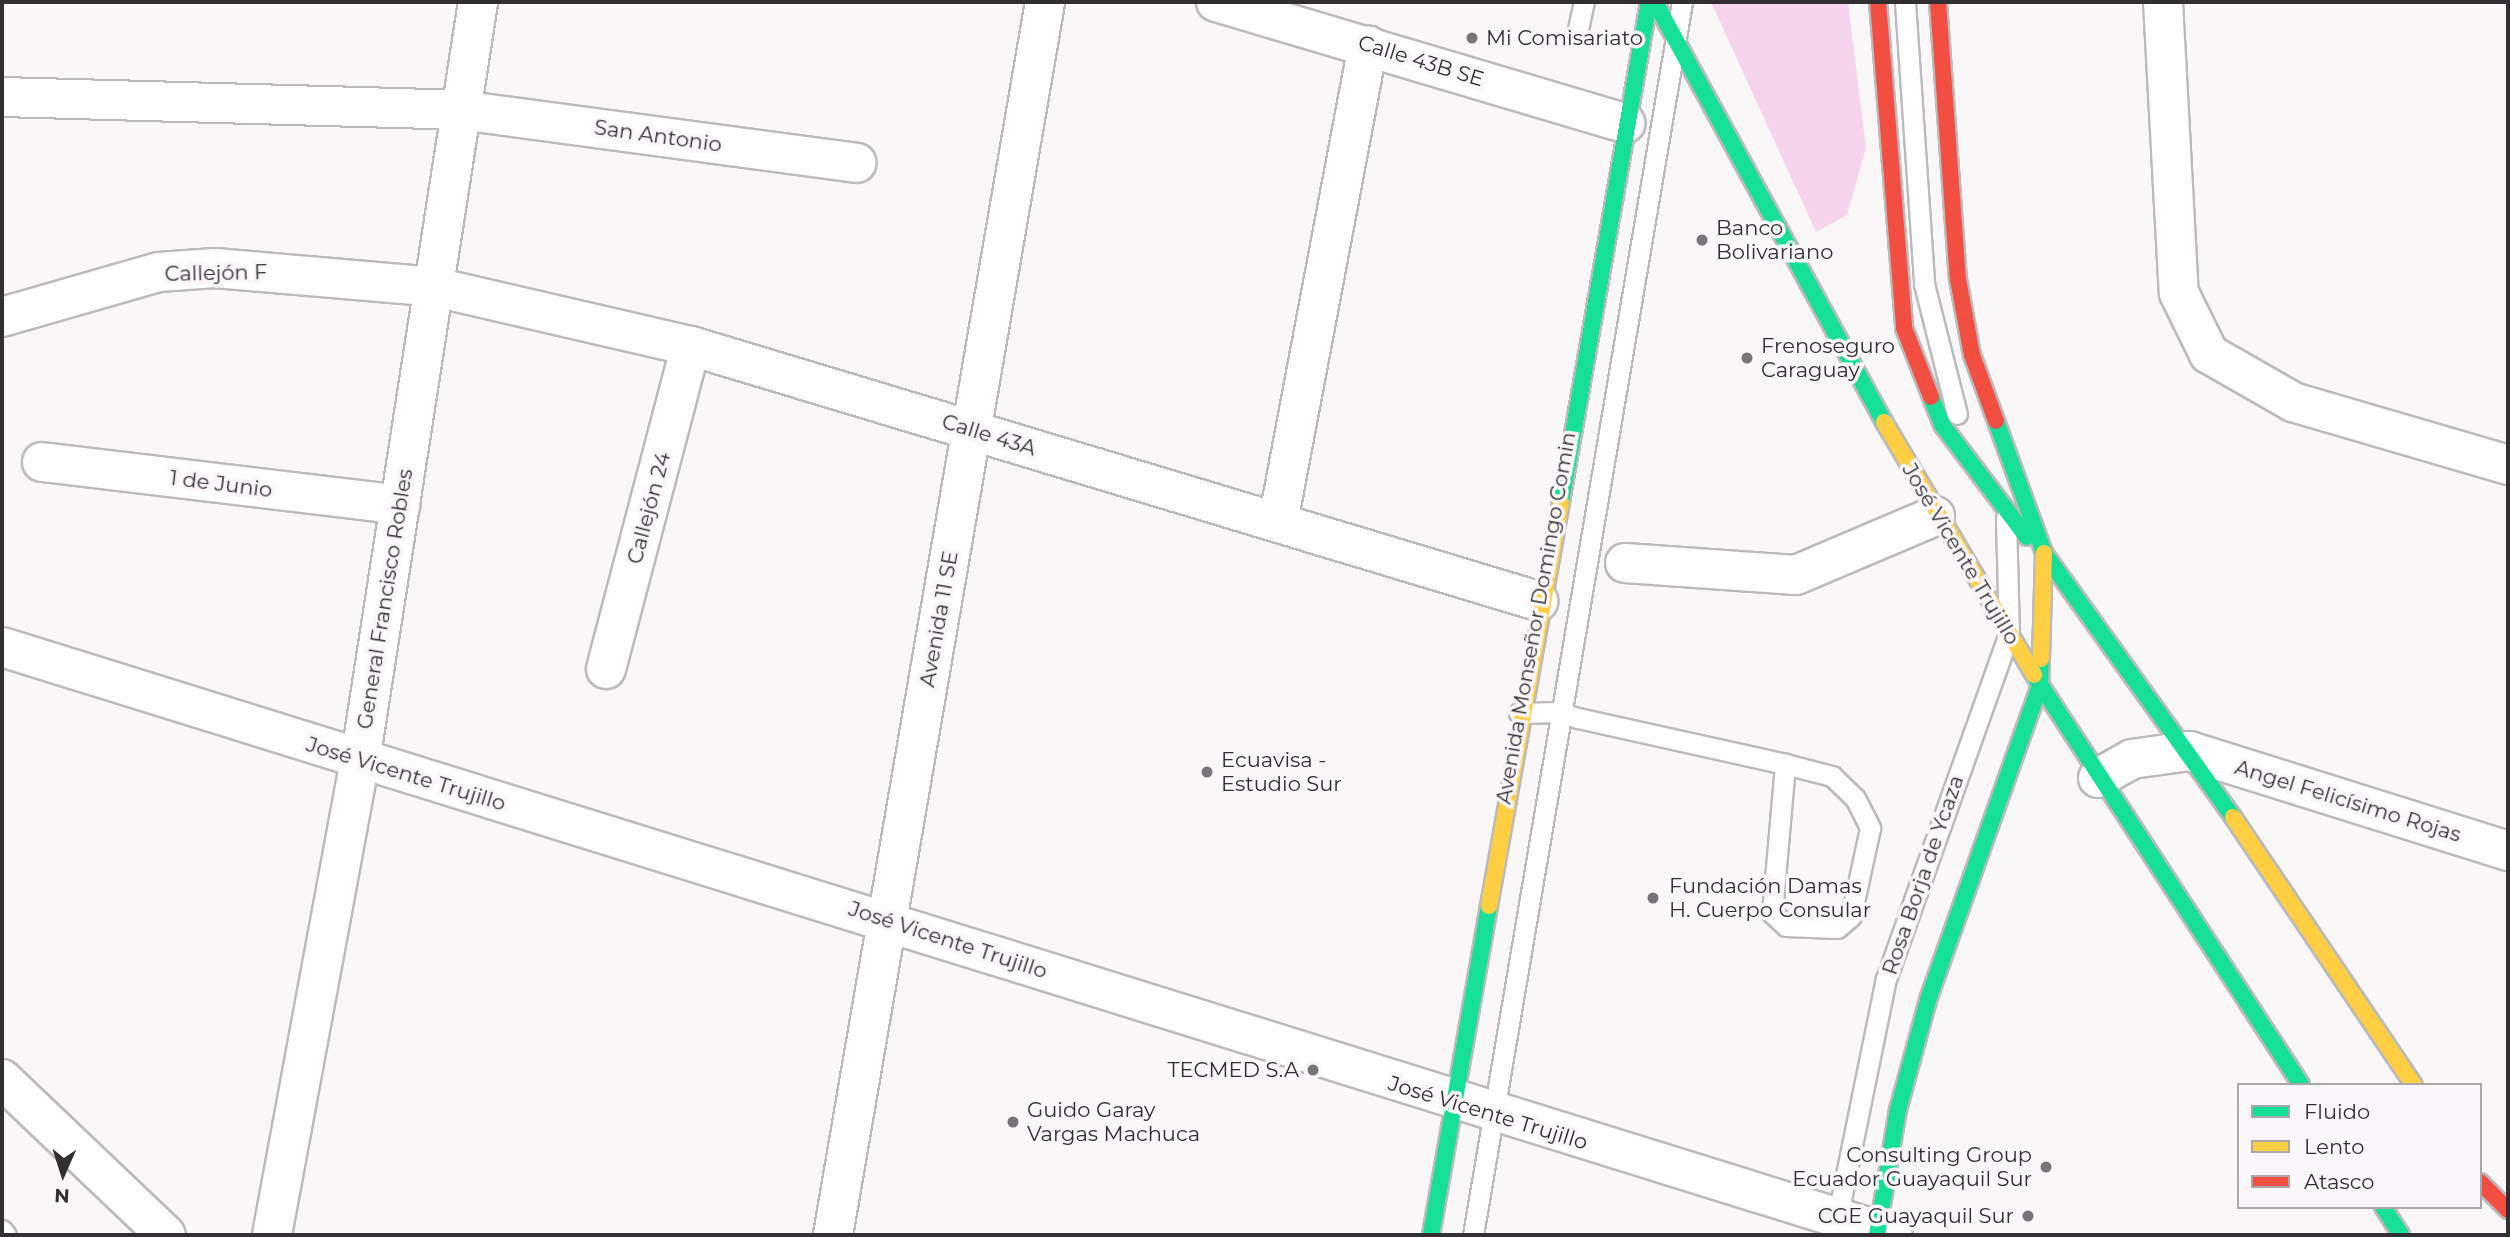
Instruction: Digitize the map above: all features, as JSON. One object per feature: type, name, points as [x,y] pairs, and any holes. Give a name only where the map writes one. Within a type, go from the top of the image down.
[{"type":"main road","name":"Avenida Monseñor Domingo Comin","points":[[1431,1235],[1538,601],[1649,2]]},
{"type":"main road","name":"José Vicente Trujillo","points":[[1655,2],[1935,516],[2098,778],[2300,1083]]},
{"type":"main road","points":[[1878,2],[1904,328],[1943,426],[2006,517],[2044,553],[2189,751],[2413,1083]]},
{"type":"main road","points":[[1883,1234],[1898,1110],[1929,997],[2040,685],[2044,553],[1972,355],[1958,279],[1938,2]]},
{"type":"main road","points":[[2482,1184],[2508,1210]]},
{"type":"main road","points":[[2383,1209],[2401,1235]]},
{"type":"street","name":"General Francisco Robles","points":[[275,1234],[360,761],[478,2]]},
{"type":"street","name":"Avenida 11 SE","points":[[832,1235],[1045,2]]},
{"type":"street","name":"Calle 43B SE","points":[[1216,2],[1368,45],[1625,124]]},
{"type":"street","points":[[2163,2],[2179,293],[2209,354],[2293,402],[2508,465]]},
{"type":"street","points":[[1278,522],[1368,45]]},
{"type":"street","name":"San Antonio","points":[[2,97],[460,110],[856,163]]},
{"type":"street","name":"Callejón F","points":[[2,317],[159,272],[254,270],[435,286]]},
{"type":"street","name":"Calle 43A","points":[[435,286],[691,346],[1538,601]]},
{"type":"street","name":"Callejón 24","points":[[606,669],[691,346]]},
{"type":"street","name":"1 de Junio","points":[[42,462],[400,505]]},
{"type":"street","points":[[1625,563],[1797,575],[1935,516]]},
{"type":"street","name":"José Vicente Trujillo","points":[[2,647],[360,761],[887,920],[1835,1227],[1883,1234]]},
{"type":"street","points":[[2098,778],[2132,759],[2189,751]]},
{"type":"street","name":"Angel Felicísimo Rojas","points":[[2189,751],[2508,851]]},
{"type":"street","points":[[2,1079],[166,1235]]},
{"type":"lane","points":[[1577,34],[1584,2]]},
{"type":"lane","name":"Avenida Monseñor Domingo Comin","points":[[1473,1235],[1559,712],[1682,2]]},
{"type":"lane","points":[[1905,2],[1933,330],[1955,411],[2006,517]]},
{"type":"lane","name":"Rosa Borja de Ycaza","points":[[1835,1227],[1886,979],[2009,634],[2006,517]]},
{"type":"lane","points":[[1519,713],[1559,712],[1785,764],[1832,776],[1856,798],[1870,828],[1851,916],[1837,928],[1786,926],[1772,913],[1785,764]]},
{"type":"shaded area","points":[[1711,2],[1848,2],[1866,148],[1847,215],[1816,232]]},
{"type":"traffic: fast","points":[[1561,502],[1649,2]]},
{"type":"traffic: fast","points":[[1655,2],[1884,422]]},
{"type":"traffic: fast","points":[[1931,397],[1943,426],[2027,537]]},
{"type":"traffic: fast","points":[[1996,421],[2044,553],[2233,817]]},
{"type":"traffic: fast","points":[[1877,1235],[1898,1110],[1929,997],[2040,685],[2041,659]]},
{"type":"traffic: fast","points":[[2034,675],[2300,1083]]},
{"type":"traffic: fast","points":[[1431,1235],[1489,906]]},
{"type":"traffic: fast","points":[[2384,1209],[2401,1235]]},
{"type":"traffic: slow","points":[[1884,422],[2034,675]]},
{"type":"traffic: slow","points":[[1489,906],[1561,502]]},
{"type":"traffic: slow","points":[[2041,659],[2044,553]]},
{"type":"traffic: slow","points":[[2233,817],[2413,1083]]},
{"type":"traffic: jam","points":[[1878,2],[1904,328],[1931,397]]},
{"type":"traffic: jam","points":[[1938,2],[1958,279],[1972,355],[1996,421]]},
{"type":"traffic: jam","points":[[2482,1184],[2508,1210]]},
{"type":"place","name":"Mi Comisariato","points":[[1472,38]]},
{"type":"place","name":"Banco Bolivariano","points":[[1702,240]]},
{"type":"place","name":"Frenoseguro Caraguay","points":[[1747,358]]},
{"type":"place","name":"Ecuavisa - Estudio Sur","points":[[1207,772]]},
{"type":"place","name":"Fundación Damas H. Cuerpo Consular","points":[[1653,898]]},
{"type":"place","name":"TECMED S.A","points":[[1313,1070]]},
{"type":"place","name":"Guido Garay Vargas Machuca","points":[[1013,1122]]},
{"type":"place","name":"Consulting Group Ecuador Guayaquil Sur","points":[[2046,1167]]},
{"type":"place","name":"CGE Guayaquil Sur","points":[[2028,1216]]}]
